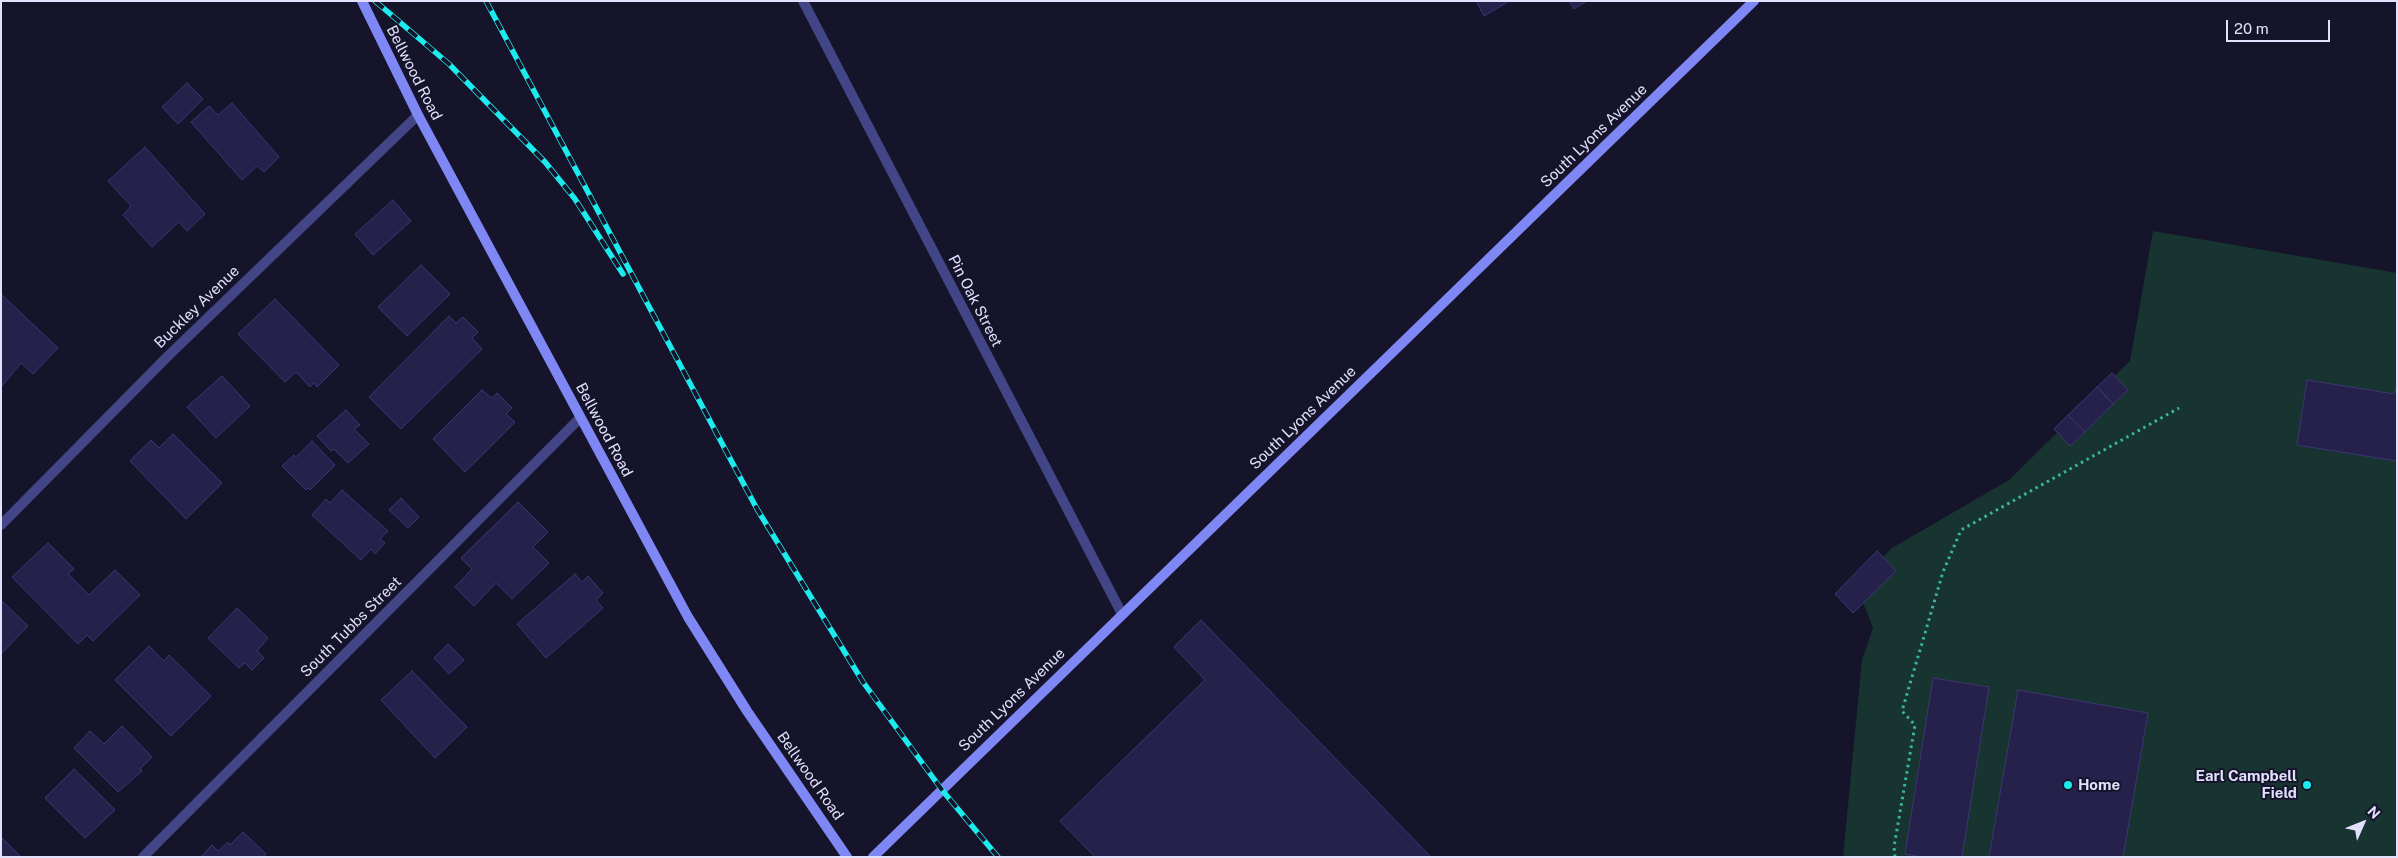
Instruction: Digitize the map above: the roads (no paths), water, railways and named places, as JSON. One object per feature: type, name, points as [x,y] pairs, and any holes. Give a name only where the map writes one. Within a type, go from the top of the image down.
[{"type":"street","name":"Bellwood Road","points":[[362,1],[418,115],[688,617],[747,711],[847,857]]},
{"type":"street","name":"Pin Oak Street","points":[[803,1],[1122,614]]},
{"type":"street","name":"South Lyons Avenue","points":[[874,857],[1754,1]]},
{"type":"street","name":"Buckley Avenue","points":[[1,525],[166,357],[418,115]]},
{"type":"street","name":"South Tubbs Street","points":[[143,857],[580,418]]},
{"type":"railway","points":[[375,1],[449,64],[545,162],[575,199],[623,274]]},
{"type":"railway","points":[[486,1],[757,509],[863,682],[942,790],[998,857]]},
{"type":"place","name":"Home","points":[[2068,785]]},
{"type":"place","name":"Earl Campbell Field","points":[[2307,785]]}]
